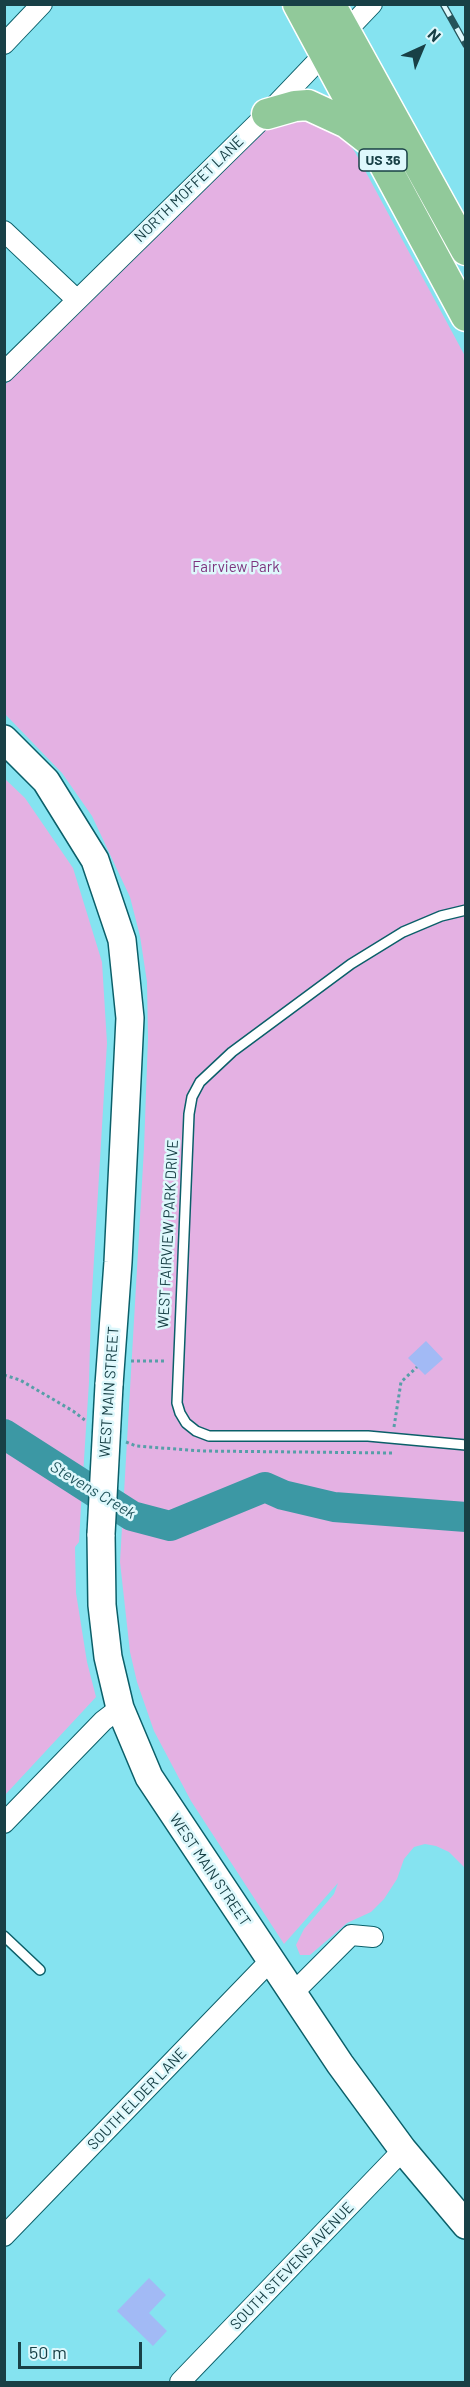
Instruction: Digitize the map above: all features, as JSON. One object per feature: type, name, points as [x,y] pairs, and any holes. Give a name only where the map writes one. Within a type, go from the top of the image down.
[{"type":"main road","name":"US 36","points":[[298,4],[335,43],[465,250]]},
{"type":"main road","name":"US 36","points":[[330,4],[335,43],[374,144],[465,316]]},
{"type":"main road","points":[[267,114],[295,106],[308,105],[347,123],[374,144]]},
{"type":"street","points":[[4,44],[42,4]]},
{"type":"street","name":"NORTH MOFFET LANE","points":[[4,372],[267,114],[372,4]]},
{"type":"street","points":[[4,231],[76,300]]},
{"type":"street","name":"WEST MAIN STREET","points":[[4,739],[46,782],[95,860],[122,940],[130,1018],[101,1534],[102,1605],[108,1657],[120,1708],[148,1777],[292,1994],[403,2150],[465,2225]]},
{"type":"street","points":[[4,1823],[103,1721],[120,1708]]},
{"type":"street","points":[[292,1994],[351,1935],[373,1937]]},
{"type":"street","name":"SOUTH ELDER LANE","points":[[4,2236],[270,1961]]},
{"type":"street","name":"SOUTH STEVENS AVENUE","points":[[180,2382],[403,2150]]},
{"type":"lane","name":"WEST FAIRVIEW PARK DRIVE","points":[[465,910],[441,916],[403,932],[351,964],[232,1052],[200,1082],[192,1097],[189,1114],[177,1402],[186,1423],[196,1431],[209,1436],[393,1437],[465,1445]]},
{"type":"lane","points":[[4,1936],[40,1970]]},
{"type":"path","points":[[129,1361],[178,1361]]},
{"type":"path","points":[[393,1437],[401,1382],[417,1367]]},
{"type":"green space","name":"Fairview Park","points":[[306,114],[340,132],[355,152],[465,356],[466,1869],[449,1852],[436,1846],[425,1844],[414,1847],[404,1859],[397,1879],[384,1899],[371,1912],[347,1923],[310,1955],[300,1955],[296,1945],[304,1929],[334,1894],[338,1883],[284,1944],[191,1801],[154,1731],[137,1682],[130,1652],[120,1562],[144,1148],[148,1038],[147,982],[140,936],[130,897],[92,816],[62,773],[5,714],[5,385],[72,315],[271,124]]},
{"type":"green space","points":[[4,778],[25,798],[73,868],[102,962],[107,1043],[79,1542],[75,1547],[76,1593],[87,1662],[96,1697],[5,1795]]},
{"type":"building","points":[[426,1341],[443,1359],[425,1375],[408,1358]]},
{"type":"building","points":[[149,2278],[166,2295],[149,2313],[167,2331],[153,2346],[117,2311]]},
{"type":"waterway","name":"Stevens Creek","points":[[4,1434],[132,1516],[170,1526],[265,1487],[283,1495],[334,1507],[466,1517]]},
{"type":"railway","points":[[443,4],[466,45]]}]
